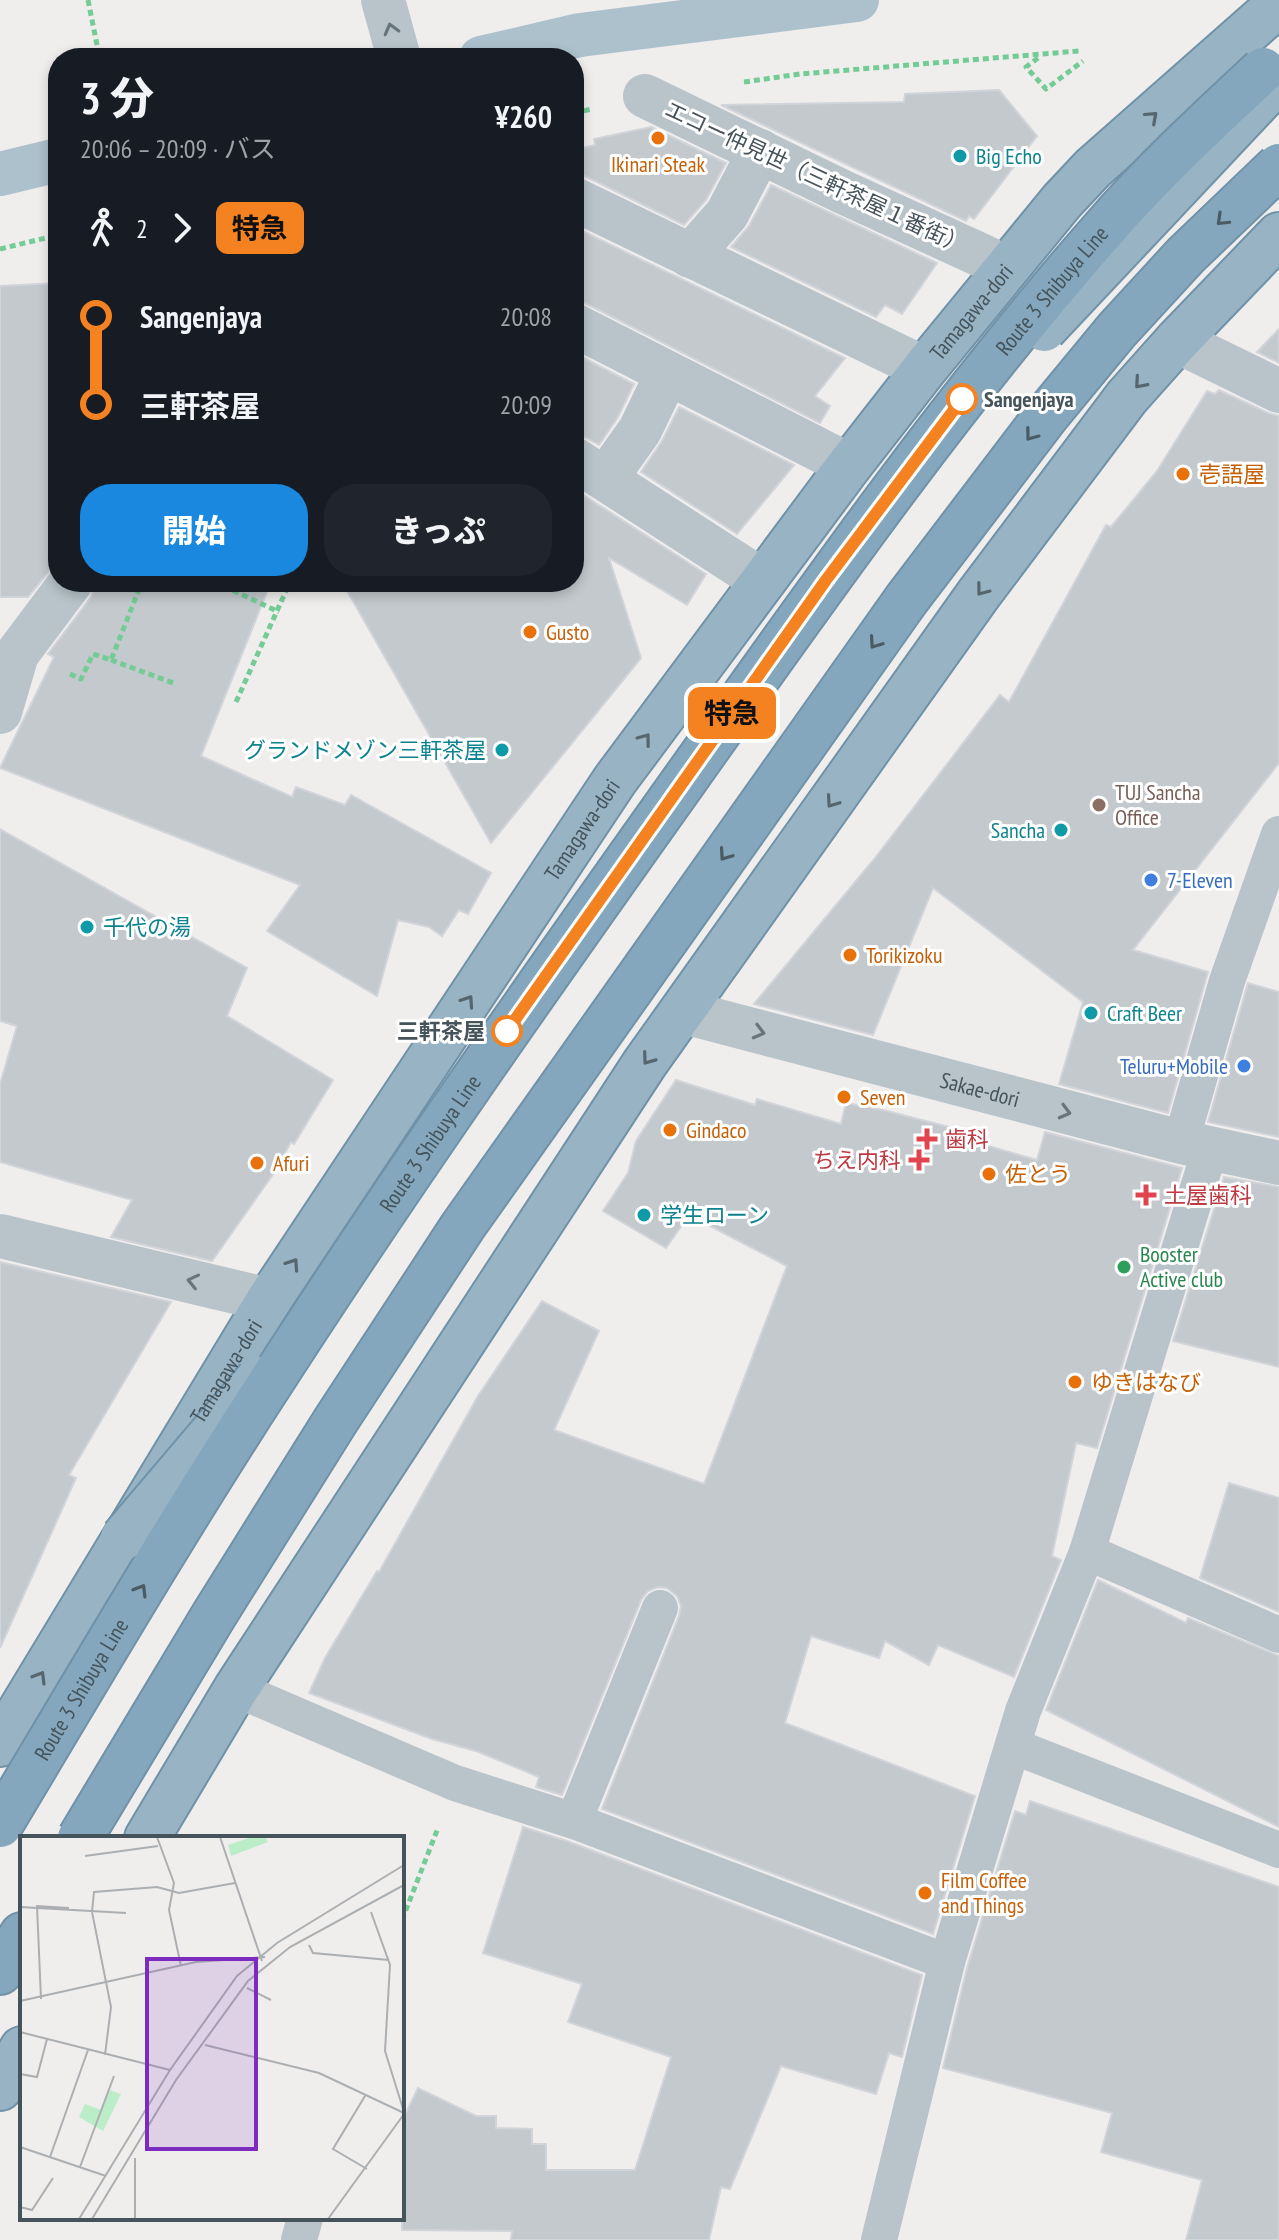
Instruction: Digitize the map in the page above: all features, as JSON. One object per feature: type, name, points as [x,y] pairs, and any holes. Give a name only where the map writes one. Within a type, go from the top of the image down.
[{"type":"highway","name":"Tamagawa-dori","points":[[0,1744],[269,1300],[615,780],[926,367],[1062,201],[1093,168],[1279,4]]},
{"type":"highway","name":"Route 3 Shibuya Line","points":[[0,1825],[160,1558],[362,1244],[523,1007],[826,580],[962,399],[1102,230],[1182,146],[1279,56]]},
{"type":"highway","points":[[123,1538],[232,1407],[378,1249],[962,430],[1037,338],[1125,241],[1279,81]]},
{"type":"highway","points":[[81,1836],[336,1420],[463,1226],[906,600],[1046,416],[1117,330],[1186,255],[1279,166]]},
{"type":"highway","points":[[148,1836],[236,1689],[645,1063],[978,595],[1127,397],[1265,250]]},
{"type":"highway","points":[[0,1972],[20,1938]]},
{"type":"highway","points":[[0,2088],[20,2053]]},
{"type":"main road","points":[[524,48],[580,35],[835,1]]},
{"type":"main road","points":[[0,174],[48,162]]},
{"type":"street","points":[[383,0],[396,48]]},
{"type":"street","name":"エコー仲見世（三軒茶屋１番街）","points":[[645,96],[987,258]]},
{"type":"street","points":[[690,256],[727,214],[760,151]]},
{"type":"street","points":[[584,204],[909,361]]},
{"type":"street","points":[[584,330],[835,458]]},
{"type":"street","points":[[1177,341],[1279,391]]},
{"type":"street","points":[[667,374],[640,430],[590,468],[749,572]]},
{"type":"street","points":[[0,712],[17,654],[64,592]]},
{"type":"street","name":"Sakae-dori","points":[[684,1012],[1195,1146],[1279,1163]]},
{"type":"street","points":[[0,1236],[269,1300]]},
{"type":"lane","points":[[879,2240],[947,1962],[1023,1711],[1087,1552],[1195,1146],[1227,981],[1279,834]]},
{"type":"lane","points":[[1087,1552],[1279,1635]]},
{"type":"lane","points":[[574,1821],[660,1608]]},
{"type":"lane","points":[[236,1689],[455,1783],[574,1821],[947,1962]]},
{"type":"lane","points":[[1013,1746],[1279,1850]]},
{"type":"lane","points":[[299,2240],[304,2220]]},
{"type":"path","points":[[88,0],[98,48]]},
{"type":"path","points":[[738,83],[800,74],[1079,51]]},
{"type":"path","points":[[1038,58],[1026,67],[1046,89],[1083,61]]},
{"type":"path","points":[[584,111],[645,96]]},
{"type":"path","points":[[0,249],[48,237]]},
{"type":"path","points":[[236,592],[279,612]]},
{"type":"path","points":[[236,702],[286,592]]},
{"type":"path","points":[[111,660],[176,684]]},
{"type":"path","points":[[404,1915],[455,1783]]},
{"type":"building","points":[[999,90],[1037,136],[974,219],[969,216],[966,221],[721,105],[904,102],[905,94]]},
{"type":"building","points":[[651,127],[726,163],[706,200],[684,225],[584,176],[584,148],[595,145],[594,139]]},
{"type":"building","points":[[771,185],[937,263],[902,314],[885,305],[876,317],[731,247],[749,226]]},
{"type":"building","points":[[584,232],[845,358],[815,396],[830,406],[820,423],[585,303]]},
{"type":"building","points":[[48,284],[48,573],[28,597],[0,597],[0,286]]},
{"type":"building","points":[[1279,329],[1279,363],[1257,352]]},
{"type":"building","points":[[584,358],[634,384],[618,417],[599,445],[584,437]]},
{"type":"building","points":[[1219,390],[1279,416],[1279,763],[1133,950],[1208,972],[1168,1113],[1059,1084],[1083,1002],[933,888],[873,1035],[754,1004],[875,858],[1000,695],[1009,702],[1106,525],[1111,527],[1157,471],[1207,391],[1215,394]]},
{"type":"building","points":[[679,407],[794,465],[737,534],[641,472],[662,441]]},
{"type":"building","name":"グランドメゾン三軒茶屋","points":[[584,495],[706,574],[687,605],[609,558],[641,658],[491,843],[348,592],[584,592]]},
{"type":"building","points":[[93,592],[267,592],[201,756],[292,797],[296,787],[345,805],[351,795],[491,873],[468,914],[459,910],[442,936],[429,927],[398,920],[377,996],[267,931],[300,885],[0,768],[54,657],[48,654]]},
{"type":"building","points":[[0,829],[247,968],[227,1016],[333,1080],[294,1144],[291,1142],[274,1173],[212,1261],[111,1237],[132,1200],[0,1162],[0,1084],[17,1026],[0,1021]]},
{"type":"building","name":"Teluru+Mobile","points":[[1248,983],[1279,992],[1279,1137],[1208,1122]]},
{"type":"building","points":[[676,1080],[755,1105],[757,1099],[841,1124],[846,1103],[883,1110],[949,1127],[947,1134],[1037,1160],[1045,1132],[1182,1168],[1097,1448],[1076,1443],[1052,1556],[1061,1560],[1014,1677],[938,1645],[929,1665],[885,1641],[879,1658],[811,1636],[785,1723],[975,1796],[933,1934],[602,1809],[679,1616],[681,1606],[677,1596],[667,1588],[648,1591],[641,1600],[562,1795],[536,1787],[539,1777],[476,1751],[432,1739],[309,1693],[325,1658],[379,1572],[478,1396],[542,1301],[599,1331],[554,1430],[704,1484],[787,1266],[689,1215],[666,1248],[603,1211],[628,1173],[636,1141]]},
{"type":"building","points":[[1224,1177],[1279,1187],[1279,1367],[1173,1341]]},
{"type":"building","points":[[0,1262],[171,1302],[69,1475],[76,1478],[0,1648]]},
{"type":"building","points":[[1229,1483],[1279,1498],[1279,1612],[1200,1578]]},
{"type":"building","points":[[1098,1580],[1186,1623],[1188,1618],[1279,1656],[1279,1827],[1046,1710]]},
{"type":"building","points":[[1030,1801],[1279,1887],[1279,2240],[1186,2240],[1202,2180],[1101,2152],[1112,2113],[943,2068],[967,1968],[1015,1811],[1026,1815]]},
{"type":"building","points":[[523,1827],[922,1975],[902,2057],[889,2053],[876,2094],[781,2066],[730,2189],[721,2187],[709,2240],[511,2240],[512,2231],[402,2230],[404,2117],[418,2088],[476,2116],[496,2116],[496,2128],[532,2129],[532,2144],[546,2144],[546,2170],[635,2170],[671,2057],[568,2022],[582,1984],[483,1953]]},
{"type":"bus line","name":"特急","points":[[507,1031],[826,580],[962,399]]},
{"type":"place","name":"Ikinari Steak","points":[[658,138]]},
{"type":"place","name":"Big Echo","points":[[960,156]]},
{"type":"place","name":"Sangenjaya","points":[[962,399]]},
{"type":"place","name":"壱語屋","points":[[1183,474]]},
{"type":"place","name":"Gusto","points":[[530,632]]},
{"type":"place","name":"グランドメゾン三軒茶屋","points":[[502,750]]},
{"type":"place","name":"TUJ Sancha Office","points":[[1099,805]]},
{"type":"place","name":"Sancha","points":[[1061,830]]},
{"type":"place","name":"7-Eleven","points":[[1151,880]]},
{"type":"place","name":"千代の湯","points":[[87,927]]},
{"type":"place","name":"Torikizoku","points":[[850,955]]},
{"type":"place","name":"Craft Beer","points":[[1091,1013]]},
{"type":"place","name":"三軒茶屋","points":[[507,1031]]},
{"type":"place","name":"Teluru+Mobile","points":[[1244,1066]]},
{"type":"place","name":"Seven","points":[[844,1097]]},
{"type":"place","name":"Gindaco","points":[[670,1130]]},
{"type":"place","name":"歯科","points":[[927,1139]]},
{"type":"place","name":"ちえ内科","points":[[919,1160]]},
{"type":"place","name":"Afuri","points":[[257,1163]]},
{"type":"place","name":"佐とう","points":[[989,1174]]},
{"type":"place","name":"土屋歯科","points":[[1146,1195]]},
{"type":"place","name":"学生ローン","points":[[644,1215]]},
{"type":"place","name":"Booster Active club","points":[[1124,1267]]},
{"type":"place","name":"ゆきはなび","points":[[1075,1382]]},
{"type":"place","name":"Film Coffee and Things","points":[[925,1893]]}]
